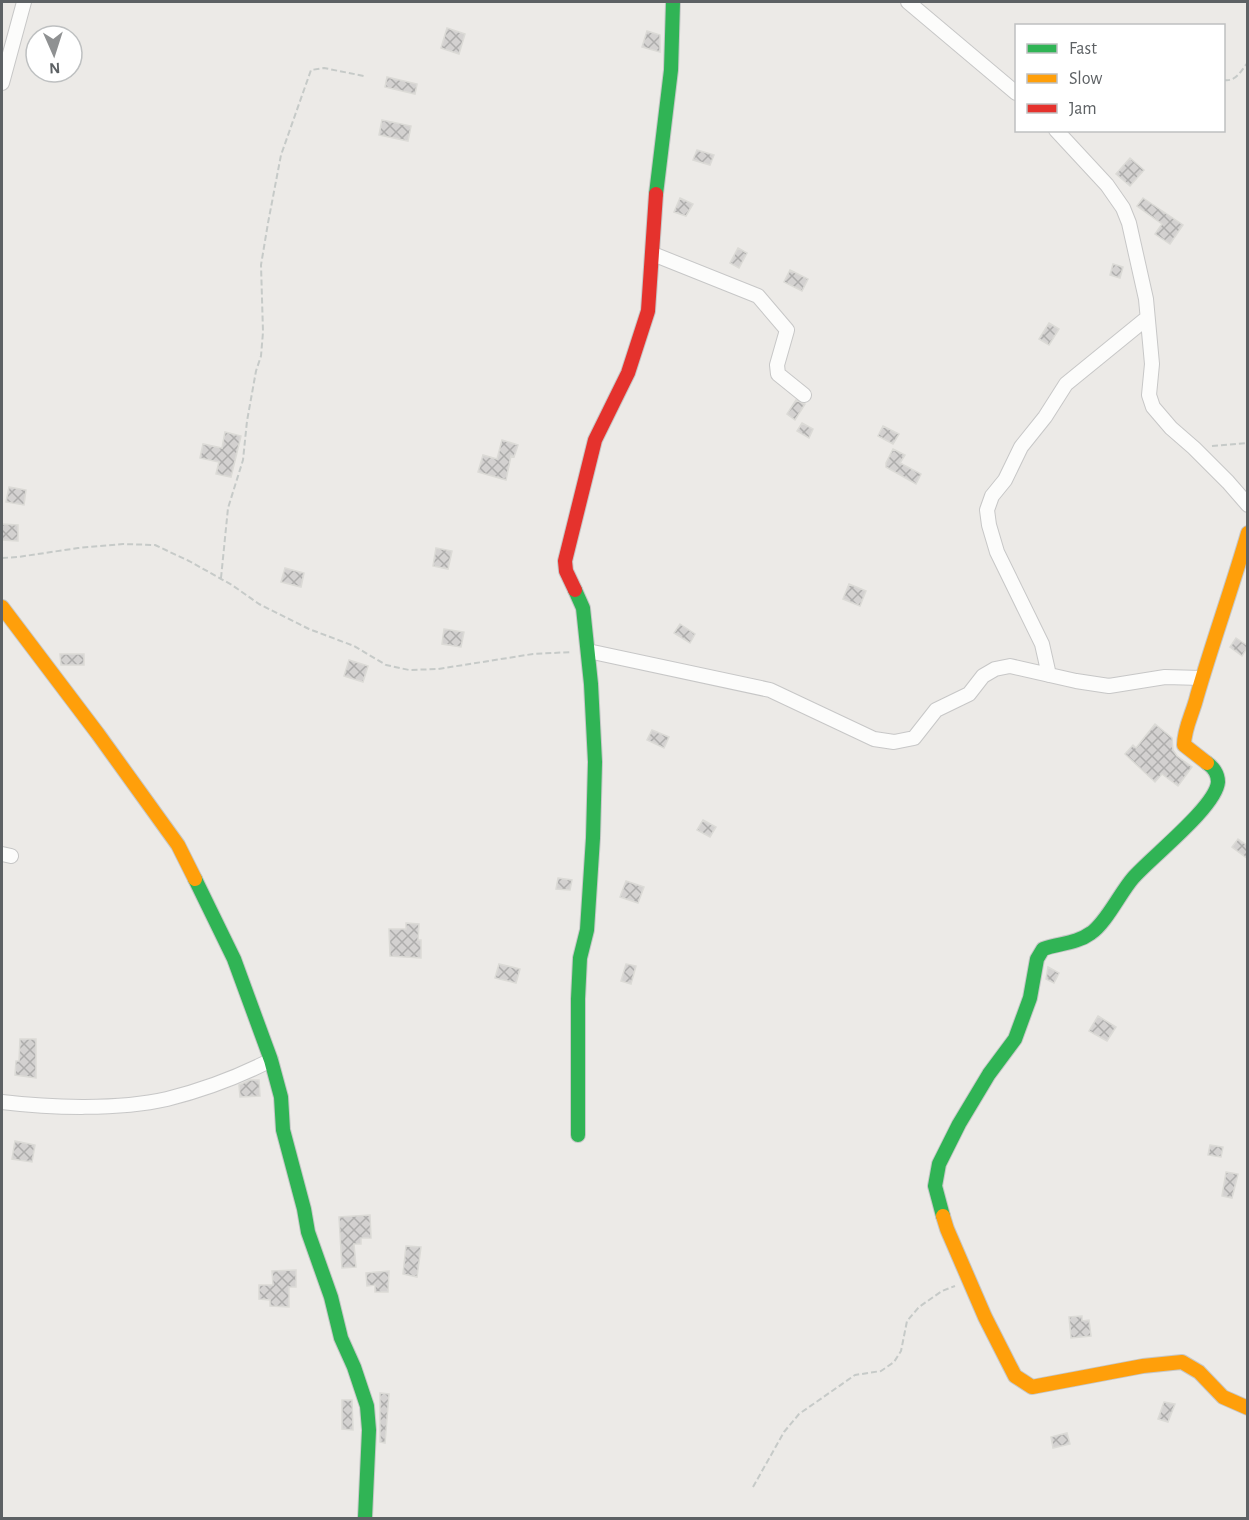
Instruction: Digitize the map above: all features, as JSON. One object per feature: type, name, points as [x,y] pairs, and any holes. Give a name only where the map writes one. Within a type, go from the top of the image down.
[{"type":"street","points":[[2,83],[24,2]]},
{"type":"street","points":[[578,1135],[578,999],[580,958],[587,930],[595,762],[583,608],[566,572],[565,561],[595,440],[628,373],[648,311],[655,204],[667,112],[674,19],[673,2]]},
{"type":"street","points":[[908,2],[1015,91]]},
{"type":"street","points":[[1058,132],[1095,171],[1123,208],[1129,223],[1141,268],[1152,364],[1149,395],[1153,407],[1248,505]]},
{"type":"street","points":[[652,254],[758,296],[787,330],[777,365],[778,374],[804,395]]},
{"type":"street","points":[[1049,675],[1042,644],[997,552],[987,510],[992,496],[1005,480],[1022,447],[1066,384],[1147,318]]},
{"type":"street","points":[[1248,533],[1215,633],[1193,712],[1186,727],[1184,745],[1213,767],[1218,780],[1216,788],[1202,809],[1174,840],[1132,878],[1093,932],[1078,941],[1042,949],[1037,959],[1030,999],[1015,1039],[989,1074],[959,1124],[939,1164],[935,1186],[947,1229],[969,1281],[1008,1366],[1024,1383],[1032,1387],[1143,1366],[1182,1362],[1199,1372],[1222,1397],[1248,1408]]},
{"type":"street","points":[[2,607],[98,734],[178,846],[234,959],[271,1060],[281,1097],[284,1130],[308,1232],[331,1298],[340,1338],[354,1367],[367,1406],[369,1430],[365,1518]]},
{"type":"street","points":[[588,651],[771,690],[874,739],[894,742],[914,738],[936,710],[969,693],[983,676],[995,669],[1010,666],[1109,686],[1165,677],[1202,678]]},
{"type":"street","points":[[2,1102],[99,1106],[143,1103],[166,1099],[223,1082],[271,1060]]},
{"type":"path","points":[[1225,80],[1230,81],[1239,75],[1248,62]]},
{"type":"path","points":[[221,578],[228,508],[243,460],[247,421],[261,356],[263,332],[261,265],[281,155],[311,70],[324,68],[364,76]]},
{"type":"path","points":[[1194,448],[1248,443]]},
{"type":"path","points":[[2,558],[18,558],[78,548],[123,544],[155,545],[221,578],[259,604],[309,629],[354,646],[386,665],[410,670],[438,669],[533,654],[588,651]]},
{"type":"path","points":[[753,1487],[784,1432],[799,1414],[855,1374],[881,1371],[894,1362],[901,1352],[907,1321],[919,1307],[942,1291],[969,1281]]},
{"type":"building","points":[[447,28],[465,34],[459,54],[441,48]]},
{"type":"building","points":[[647,31],[660,35],[660,52],[642,47]]},
{"type":"building","points":[[387,77],[417,84],[415,94],[385,87]]},
{"type":"building","points":[[382,120],[411,126],[408,141],[379,135]]},
{"type":"building","points":[[697,150],[714,155],[710,165],[693,160]]},
{"type":"building","points":[[1130,158],[1144,170],[1130,186],[1116,174]]},
{"type":"building","points":[[680,198],[693,204],[686,216],[674,212]]},
{"type":"building","points":[[1143,198],[1183,225],[1170,244],[1155,234],[1162,224],[1137,206]]},
{"type":"building","points":[[738,248],[747,253],[739,268],[730,263]]},
{"type":"building","points":[[1113,264],[1123,267],[1120,278],[1110,275]]},
{"type":"building","points":[[790,270],[808,279],[802,291],[784,282]]},
{"type":"building","points":[[1049,323],[1059,329],[1049,345],[1039,339]]},
{"type":"building","points":[[796,400],[805,404],[795,420],[787,414]]},
{"type":"building","points":[[802,423],[813,429],[809,438],[797,431]]},
{"type":"building","points":[[883,426],[899,434],[893,444],[878,436]]},
{"type":"building","points":[[225,432],[241,436],[231,477],[216,474],[219,462],[200,458],[203,444],[222,448]]},
{"type":"building","points":[[502,440],[518,445],[514,457],[511,456],[506,480],[478,472],[483,455],[497,459]]},
{"type":"building","points":[[893,449],[905,455],[900,463],[921,474],[916,484],[886,467]]},
{"type":"building","points":[[9,487],[26,490],[24,505],[6,502]]},
{"type":"building","points":[[2,524],[18,525],[18,541],[2,540]]},
{"type":"building","points":[[436,548],[452,551],[448,569],[433,566]]},
{"type":"building","points":[[285,568],[304,573],[301,587],[281,582]]},
{"type":"building","points":[[849,584],[866,591],[860,606],[843,599]]},
{"type":"building","points":[[680,624],[695,634],[690,643],[674,633]]},
{"type":"building","points":[[444,629],[464,632],[461,647],[442,644]]},
{"type":"building","points":[[1236,638],[1248,646],[1242,656],[1230,647]]},
{"type":"building","points":[[60,654],[84,654],[84,665],[61,665]]},
{"type":"building","points":[[349,660],[368,666],[363,682],[344,676]]},
{"type":"building","points":[[1155,724],[1172,738],[1173,750],[1177,756],[1192,767],[1178,786],[1162,774],[1155,782],[1125,754],[1133,745],[1136,748]]},
{"type":"building","points":[[652,730],[669,737],[664,748],[647,740]]},
{"type":"building","points":[[703,820],[716,827],[710,837],[697,830]]},
{"type":"building","points":[[1238,839],[1248,846],[1248,859],[1232,847]]},
{"type":"building","points":[[558,878],[572,880],[570,890],[556,889]]},
{"type":"building","points":[[626,881],[644,887],[638,903],[620,897]]},
{"type":"building","points":[[406,923],[419,924],[418,940],[421,940],[421,958],[390,956],[389,929],[406,929]]},
{"type":"building","points":[[499,964],[520,969],[516,983],[495,978]]},
{"type":"building","points":[[626,964],[636,966],[631,984],[621,981]]},
{"type":"building","points":[[1048,967],[1059,973],[1054,983],[1046,979]]},
{"type":"building","points":[[1098,1016],[1116,1027],[1107,1041],[1089,1031]]},
{"type":"building","points":[[20,1039],[36,1039],[36,1078],[15,1075],[16,1061],[19,1061]]},
{"type":"building","points":[[250,1080],[259,1080],[260,1096],[240,1097],[239,1085]]},
{"type":"building","points":[[15,1141],[35,1145],[32,1162],[12,1159]]},
{"type":"building","points":[[1210,1145],[1223,1147],[1221,1157],[1208,1155]]},
{"type":"building","points":[[1226,1172],[1238,1174],[1232,1198],[1222,1196]]},
{"type":"building","points":[[370,1215],[371,1238],[361,1238],[361,1244],[354,1244],[356,1267],[342,1268],[339,1217]]},
{"type":"building","points":[[406,1246],[421,1247],[417,1277],[403,1274]]},
{"type":"building","points":[[296,1270],[296,1287],[289,1287],[289,1307],[270,1306],[270,1300],[259,1299],[259,1285],[273,1285],[272,1271]]},
{"type":"building","points":[[389,1271],[388,1292],[375,1292],[375,1285],[367,1286],[366,1273]]},
{"type":"building","points":[[1082,1316],[1082,1321],[1089,1320],[1091,1336],[1071,1338],[1069,1317]]},
{"type":"building","points":[[380,1393],[389,1394],[385,1443],[380,1442]]},
{"type":"building","points":[[342,1400],[352,1400],[353,1430],[342,1429]]},
{"type":"building","points":[[1164,1402],[1175,1404],[1168,1422],[1158,1419]]},
{"type":"building","points":[[1067,1433],[1070,1444],[1053,1448],[1051,1437]]},
{"type":"traffic: fast","points":[[656,194],[671,70],[673,2]]},
{"type":"traffic: fast","points":[[575,590],[583,608],[591,684],[595,762],[587,930],[580,958],[578,999],[578,1135]]},
{"type":"traffic: fast","points":[[943,1216],[935,1186],[939,1164],[959,1124],[989,1074],[1015,1039],[1030,998],[1037,959],[1043,949],[1079,939],[1097,928],[1141,869],[1195,818],[1206,805],[1218,782],[1215,771],[1207,763]]},
{"type":"traffic: fast","points":[[195,879],[234,959],[271,1060],[281,1097],[283,1130],[308,1232],[331,1297],[341,1338],[367,1406],[369,1430],[365,1518]]},
{"type":"traffic: slow","points":[[1207,763],[1184,745],[1185,733],[1248,533]]},
{"type":"traffic: slow","points":[[2,607],[178,845],[195,879]]},
{"type":"traffic: slow","points":[[943,1216],[985,1317],[1015,1376],[1032,1387],[1143,1366],[1182,1362],[1199,1372],[1223,1397],[1248,1408]]},
{"type":"traffic: jam","points":[[575,590],[566,571],[565,561],[595,440],[628,373],[648,311],[656,194]]}]
